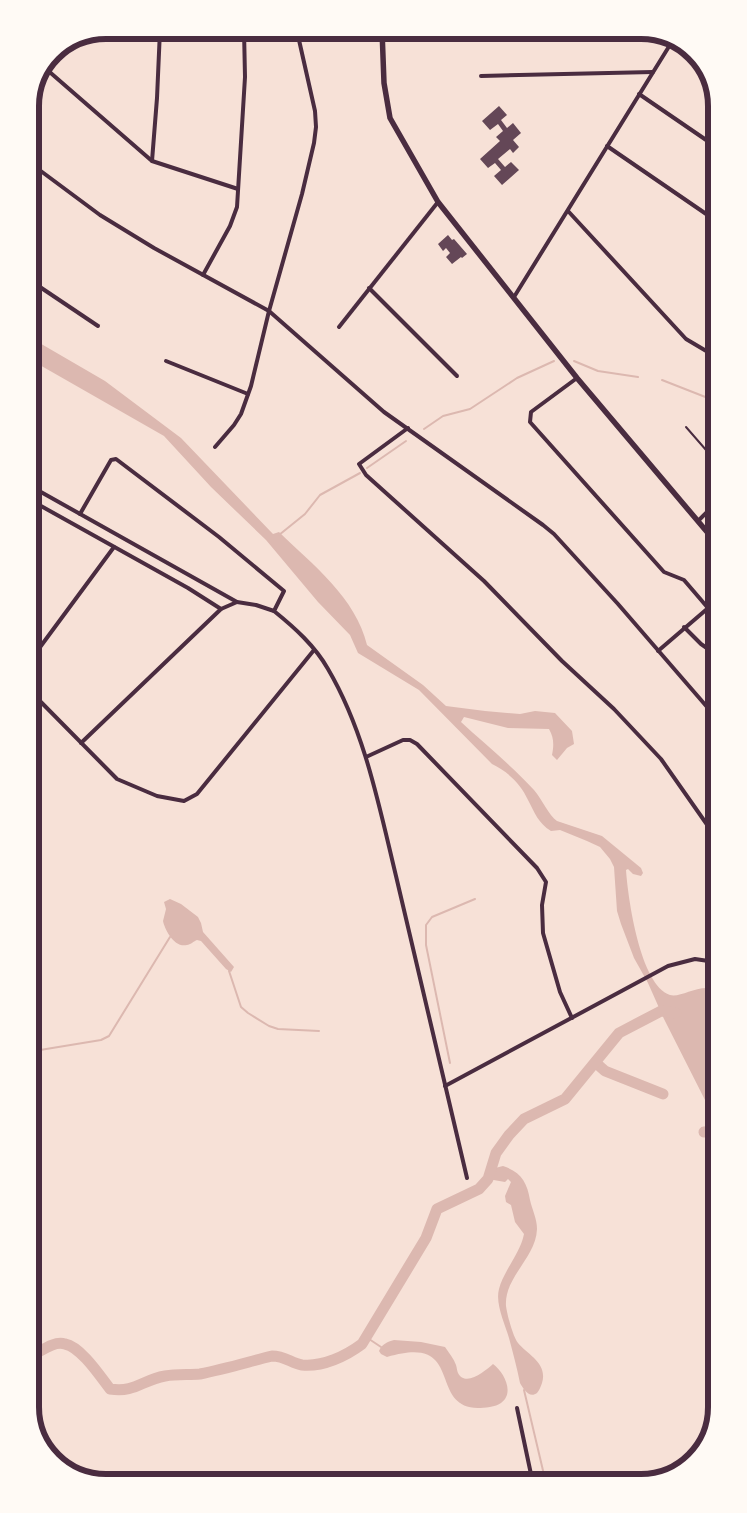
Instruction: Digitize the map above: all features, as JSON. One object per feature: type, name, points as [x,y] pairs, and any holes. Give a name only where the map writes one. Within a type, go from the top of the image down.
[{"type":"main road","points":[[382,39],[384,83],[390,118],[438,202],[577,378],[708,533]]},
{"type":"street","points":[[152,161],[160,39]]},
{"type":"street","points":[[203,275],[230,226],[236,207],[246,77],[244,39]]},
{"type":"street","points":[[214,447],[234,425],[241,414],[254,376],[314,143],[315,111],[299,39]]},
{"type":"street","points":[[514,298],[670,45]]},
{"type":"street","points":[[49,71],[152,161],[238,189]]},
{"type":"street","points":[[481,76],[653,72]]},
{"type":"street","points":[[639,94],[708,141]]},
{"type":"street","points":[[608,146],[708,215]]},
{"type":"street","points":[[39,170],[100,216],[269,312],[384,412],[549,530],[605,589],[708,708]]},
{"type":"street","points":[[339,327],[438,202]]},
{"type":"street","points":[[568,211],[661,314],[686,339],[708,353]]},
{"type":"street","points":[[39,285],[98,326]]},
{"type":"street","points":[[369,288],[457,376]]},
{"type":"street","points":[[166,361],[248,394]]},
{"type":"street","points":[[577,378],[531,412],[530,422],[664,572],[684,580],[708,608],[658,650]]},
{"type":"street","points":[[408,428],[360,464],[366,475],[484,581],[562,660],[614,709],[661,759],[708,826]]},
{"type":"street","points":[[80,514],[111,460],[116,459],[220,537],[284,591],[274,612]]},
{"type":"street","points":[[39,491],[237,602],[256,605],[274,612],[294,628],[328,668],[348,708],[358,734],[383,819],[467,1178]]},
{"type":"street","points":[[39,505],[188,588],[221,609]]},
{"type":"street","points":[[698,521],[708,511]]},
{"type":"street","points":[[39,649],[114,547]]},
{"type":"street","points":[[81,744],[221,609],[237,602]]},
{"type":"street","points":[[684,627],[708,649]]},
{"type":"street","points":[[39,700],[117,779],[157,796],[184,801],[197,794],[314,650]]},
{"type":"street","points":[[366,757],[403,740],[410,740],[417,744],[537,868],[546,882],[542,905],[543,933],[560,992],[572,1018]]},
{"type":"street","points":[[446,1086],[655,972],[674,964],[695,959],[708,961]]},
{"type":"street","points":[[517,1408],[531,1474]]},
{"type":"lane","points":[[686,427],[708,452]]},
{"type":"shaded area","points":[[39,343],[105,381],[181,438],[273,534],[279,532],[332,583],[353,612],[367,645],[423,685],[446,706],[520,714],[535,711],[555,713],[572,731],[574,744],[567,748],[557,760],[552,755],[553,742],[549,729],[508,728],[464,717],[461,722],[526,781],[554,819],[602,836],[641,868],[643,873],[641,876],[633,874],[628,869],[626,870],[633,919],[643,958],[651,975],[660,988],[670,995],[679,995],[696,989],[708,988],[708,1101],[705,1100],[634,958],[617,911],[614,867],[610,859],[600,847],[560,830],[551,831],[543,825],[517,783],[503,770],[492,764],[419,690],[358,653],[350,635],[318,602],[266,540],[211,487],[164,436],[39,365]]},
{"type":"shaded area","points":[[170,899],[181,904],[198,917],[203,932],[234,967],[231,972],[226,969],[201,941],[197,940],[188,945],[182,945],[171,938],[163,921],[166,909],[164,902]]},
{"type":"shaded area","points":[[503,1166],[514,1171],[525,1183],[537,1225],[531,1249],[510,1286],[506,1306],[516,1340],[536,1360],[542,1370],[542,1383],[538,1392],[531,1395],[520,1383],[498,1301],[501,1282],[519,1248],[524,1234],[515,1222],[511,1205],[506,1202],[505,1196],[511,1182],[508,1179],[505,1182],[488,1179],[491,1169]]},
{"type":"shaded area","points":[[394,1340],[421,1342],[445,1347],[454,1360],[458,1373],[466,1379],[476,1376],[493,1364],[501,1372],[508,1388],[505,1399],[499,1404],[487,1407],[478,1408],[463,1405],[453,1396],[437,1362],[427,1355],[412,1352],[387,1357],[381,1354],[379,1351],[382,1347]]},
{"type":"building","points":[[499,106],[507,115],[501,120],[507,128],[513,123],[521,133],[513,140],[519,147],[513,153],[510,149],[498,159],[505,167],[511,162],[519,170],[502,185],[494,176],[501,170],[495,163],[488,168],[480,159],[500,141],[496,137],[503,131],[498,124],[490,130],[482,121]]},
{"type":"building","points":[[448,235],[467,254],[452,264],[446,257],[450,253],[446,248],[443,251],[438,244]]},
{"type":"waterway","points":[[424,429],[443,416],[470,409],[517,378],[554,361]]},
{"type":"waterway","points":[[574,361],[598,371],[638,377]]},
{"type":"waterway","points":[[662,380],[708,398]]},
{"type":"waterway","points":[[367,468],[406,441]]},
{"type":"waterway","points":[[279,535],[305,514],[320,495],[360,473]]},
{"type":"waterway","points":[[450,1063],[426,945],[426,925],[432,917],[475,899]]},
{"type":"waterway","points":[[39,1050],[101,1040],[109,1036],[170,937]]},
{"type":"waterway","points":[[229,971],[241,1007],[248,1013],[269,1026],[278,1029],[319,1031]]},
{"type":"waterway","points":[[39,1352],[61,1343],[71,1346],[84,1356],[110,1389],[119,1390],[132,1388],[165,1376],[200,1374],[272,1356],[281,1357],[302,1365],[310,1365],[334,1360],[349,1353],[362,1344],[426,1238],[437,1209],[479,1189],[488,1179],[496,1153],[509,1135],[524,1119],[565,1099],[619,1033],[661,1011],[676,1013]]},
{"type":"waterway","points":[[596,1063],[605,1071],[663,1094]]},
{"type":"waterway","points":[[704,1132],[708,1132]]},
{"type":"waterway","points":[[366,1337],[381,1347]]},
{"type":"waterway","points":[[524,1390],[544,1474]]}]
